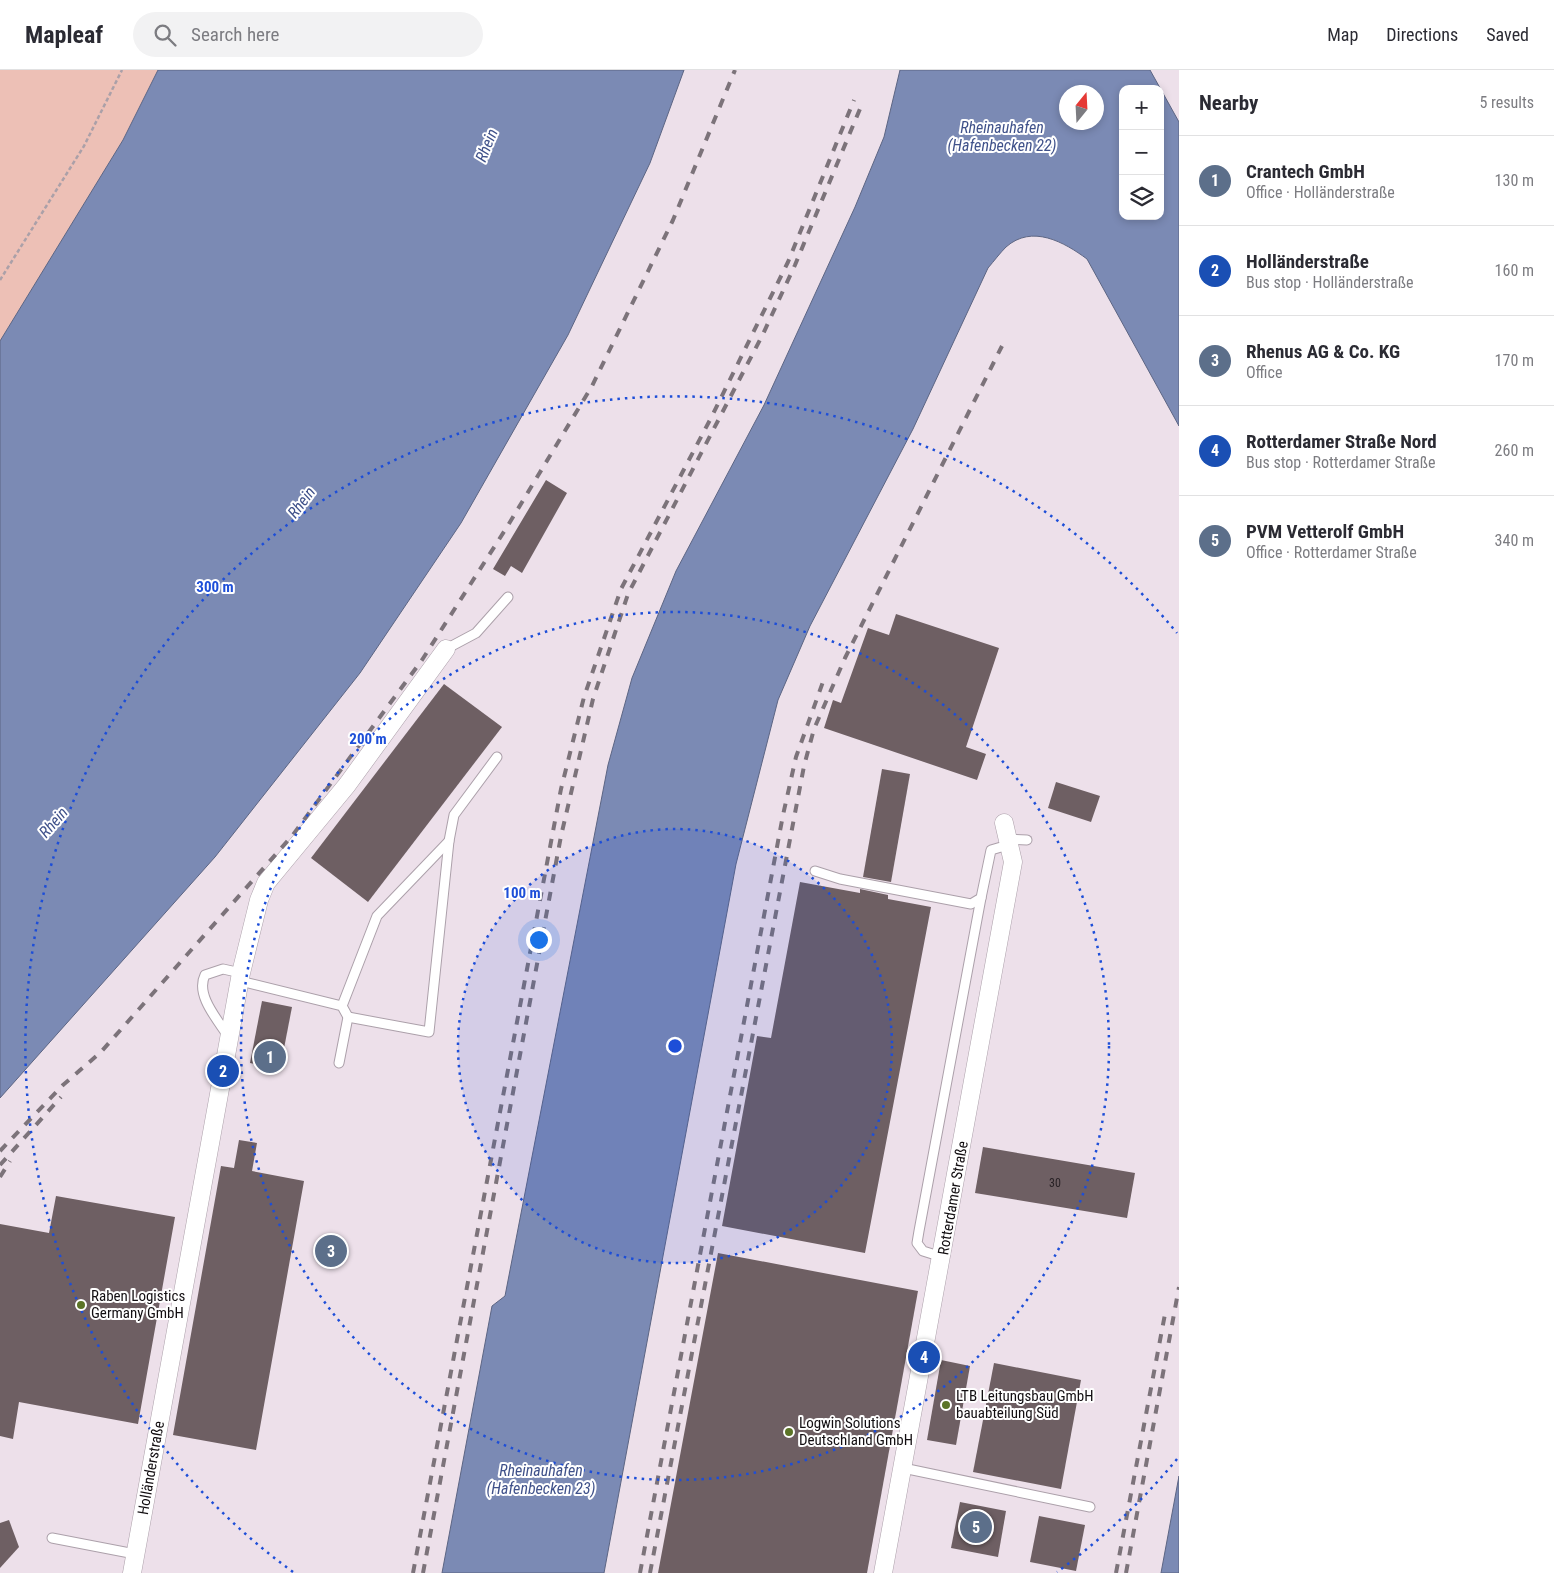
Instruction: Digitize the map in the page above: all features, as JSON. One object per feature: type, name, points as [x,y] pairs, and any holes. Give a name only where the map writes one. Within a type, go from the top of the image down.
[{"type":"street","name":"Holländerstraße","points":[[132,1573],[241,977],[260,900],[266,883],[347,785],[446,649]]},
{"type":"street","name":"Rotterdamer Straße","points":[[883,1573],[1013,862],[1006,836]]},
{"type":"lane","points":[[446,649],[476,633],[508,597]]},
{"type":"lane","points":[[348,1017],[429,1032],[449,841],[454,815],[497,757]]},
{"type":"lane","points":[[942,1257],[923,1251],[917,1243],[988,855],[1006,836],[1028,840]]},
{"type":"lane","points":[[342,1006],[377,916],[449,841]]},
{"type":"lane","points":[[815,871],[840,879],[952,901],[971,904],[981,898]]},
{"type":"lane","points":[[230,1038],[203,994],[202,981],[205,975],[223,969],[241,977],[342,1006],[348,1017],[339,1063]]},
{"type":"lane","points":[[903,1468],[1090,1507]]},
{"type":"lane","points":[[52,1538],[135,1554]]},
{"type":"path","points":[[0,280],[84,146],[122,70]]},
{"type":"shaded area","points":[[0,70],[158,70],[123,140],[0,341]]},
{"type":"water","name":"Rhein","points":[[158,70],[684,70],[650,163],[568,335],[461,523],[360,673],[215,857],[0,1098],[0,341],[123,140]]},
{"type":"water","name":"Rheinauhafen (Hafenbecken 23)","points":[[900,70],[1150,70],[1158,85],[1119,85],[1119,220],[1164,220],[1164,95],[1179,122],[1179,426],[1087,259],[1058,242],[1037,236],[1016,240],[1006,247],[988,268],[913,429],[810,626],[778,700],[736,864],[604,1573],[442,1573],[492,1306],[505,1296],[608,765],[632,678],[676,571],[764,405],[855,207],[884,137]]},
{"type":"water","points":[[1179,1476],[1179,1573],[1161,1573]]},
{"type":"building","points":[[546,480],[567,493],[522,573],[511,566],[505,576],[493,569]]},
{"type":"building","points":[[896,614],[999,648],[966,747],[986,754],[977,780],[824,728],[833,700],[841,703],[868,628],[889,635]]},
{"type":"building","points":[[444,684],[502,727],[368,902],[311,858]]},
{"type":"building","points":[[882,769],[910,774],[891,882],[863,877]]},
{"type":"building","points":[[1056,782],[1100,796],[1091,822],[1048,808]]},
{"type":"building","points":[[800,882],[860,893],[860,889],[888,895],[888,899],[931,907],[865,1253],[722,1226],[757,1036],[771,1038]]},
{"type":"building","points":[[262,1001],[292,1007],[280,1069],[250,1063]]},
{"type":"building","points":[[239,1140],[257,1143],[252,1171],[304,1181],[256,1450],[173,1435],[221,1166],[234,1168]]},
{"type":"building","points":[[983,1147],[1135,1173],[1127,1218],[975,1193]]},
{"type":"building","points":[[56,1196],[175,1217],[138,1424],[19,1402],[13,1439],[0,1436],[0,1224],[49,1233]]},
{"type":"building","name":"Logwin Solutions Deutschland GmbH","points":[[718,1253],[918,1291],[867,1573],[658,1573]]},
{"type":"building","points":[[941,1360],[970,1366],[956,1445],[927,1440]]},
{"type":"building","points":[[994,1363],[1081,1380],[1061,1489],[973,1472]]},
{"type":"building","points":[[960,1502],[1006,1511],[998,1557],[951,1548]]},
{"type":"building","points":[[1039,1516],[1085,1525],[1076,1571],[1030,1562]]},
{"type":"building","points":[[9,1520],[19,1547],[0,1568],[0,1523]]},
{"type":"railway","points":[[0,1151],[63,1085],[101,1052],[292,836],[422,660],[507,527],[592,386],[673,220],[735,70]]},
{"type":"railway","points":[[413,1573],[561,789],[584,697],[621,589],[711,418],[788,262],[854,100]]},
{"type":"railway","points":[[423,1573],[561,836],[593,699],[628,594],[763,334],[795,265],[862,104]]},
{"type":"railway","points":[[650,1573],[804,766],[814,729],[845,658],[1002,346]]},
{"type":"railway","points":[[640,1573],[783,815],[796,757],[824,679]]},
{"type":"railway","points":[[0,1165],[61,1097]]},
{"type":"railway","points":[[0,1177],[10,1161]]},
{"type":"railway","points":[[1126,1573],[1179,1287]]},
{"type":"railway","points":[[1116,1573],[1165,1314]]},
{"type":"place","name":"Crantech GmbH","points":[[270,1057]]},
{"type":"place","name":"Holländerstraße","points":[[223,1071]]},
{"type":"place","name":"Rhenus AG & Co. KG","points":[[331,1251]]},
{"type":"place","name":"Raben Logistics Germany GmbH","points":[[81,1305]]},
{"type":"place","name":"Rotterdamer Straße Nord","points":[[924,1357]]},
{"type":"place","name":"LTB Leitungsbau GmbH bauabteilung Süd","points":[[946,1405]]},
{"type":"place","name":"Logwin Solutions Deutschland GmbH","points":[[789,1432]]},
{"type":"place","name":"PVM Vetterolf GmbH","points":[[976,1527]]},
{"type":"water label","name":"Rheinauhafen (Hafenbecken 22)","points":[[1002,136]]}]
